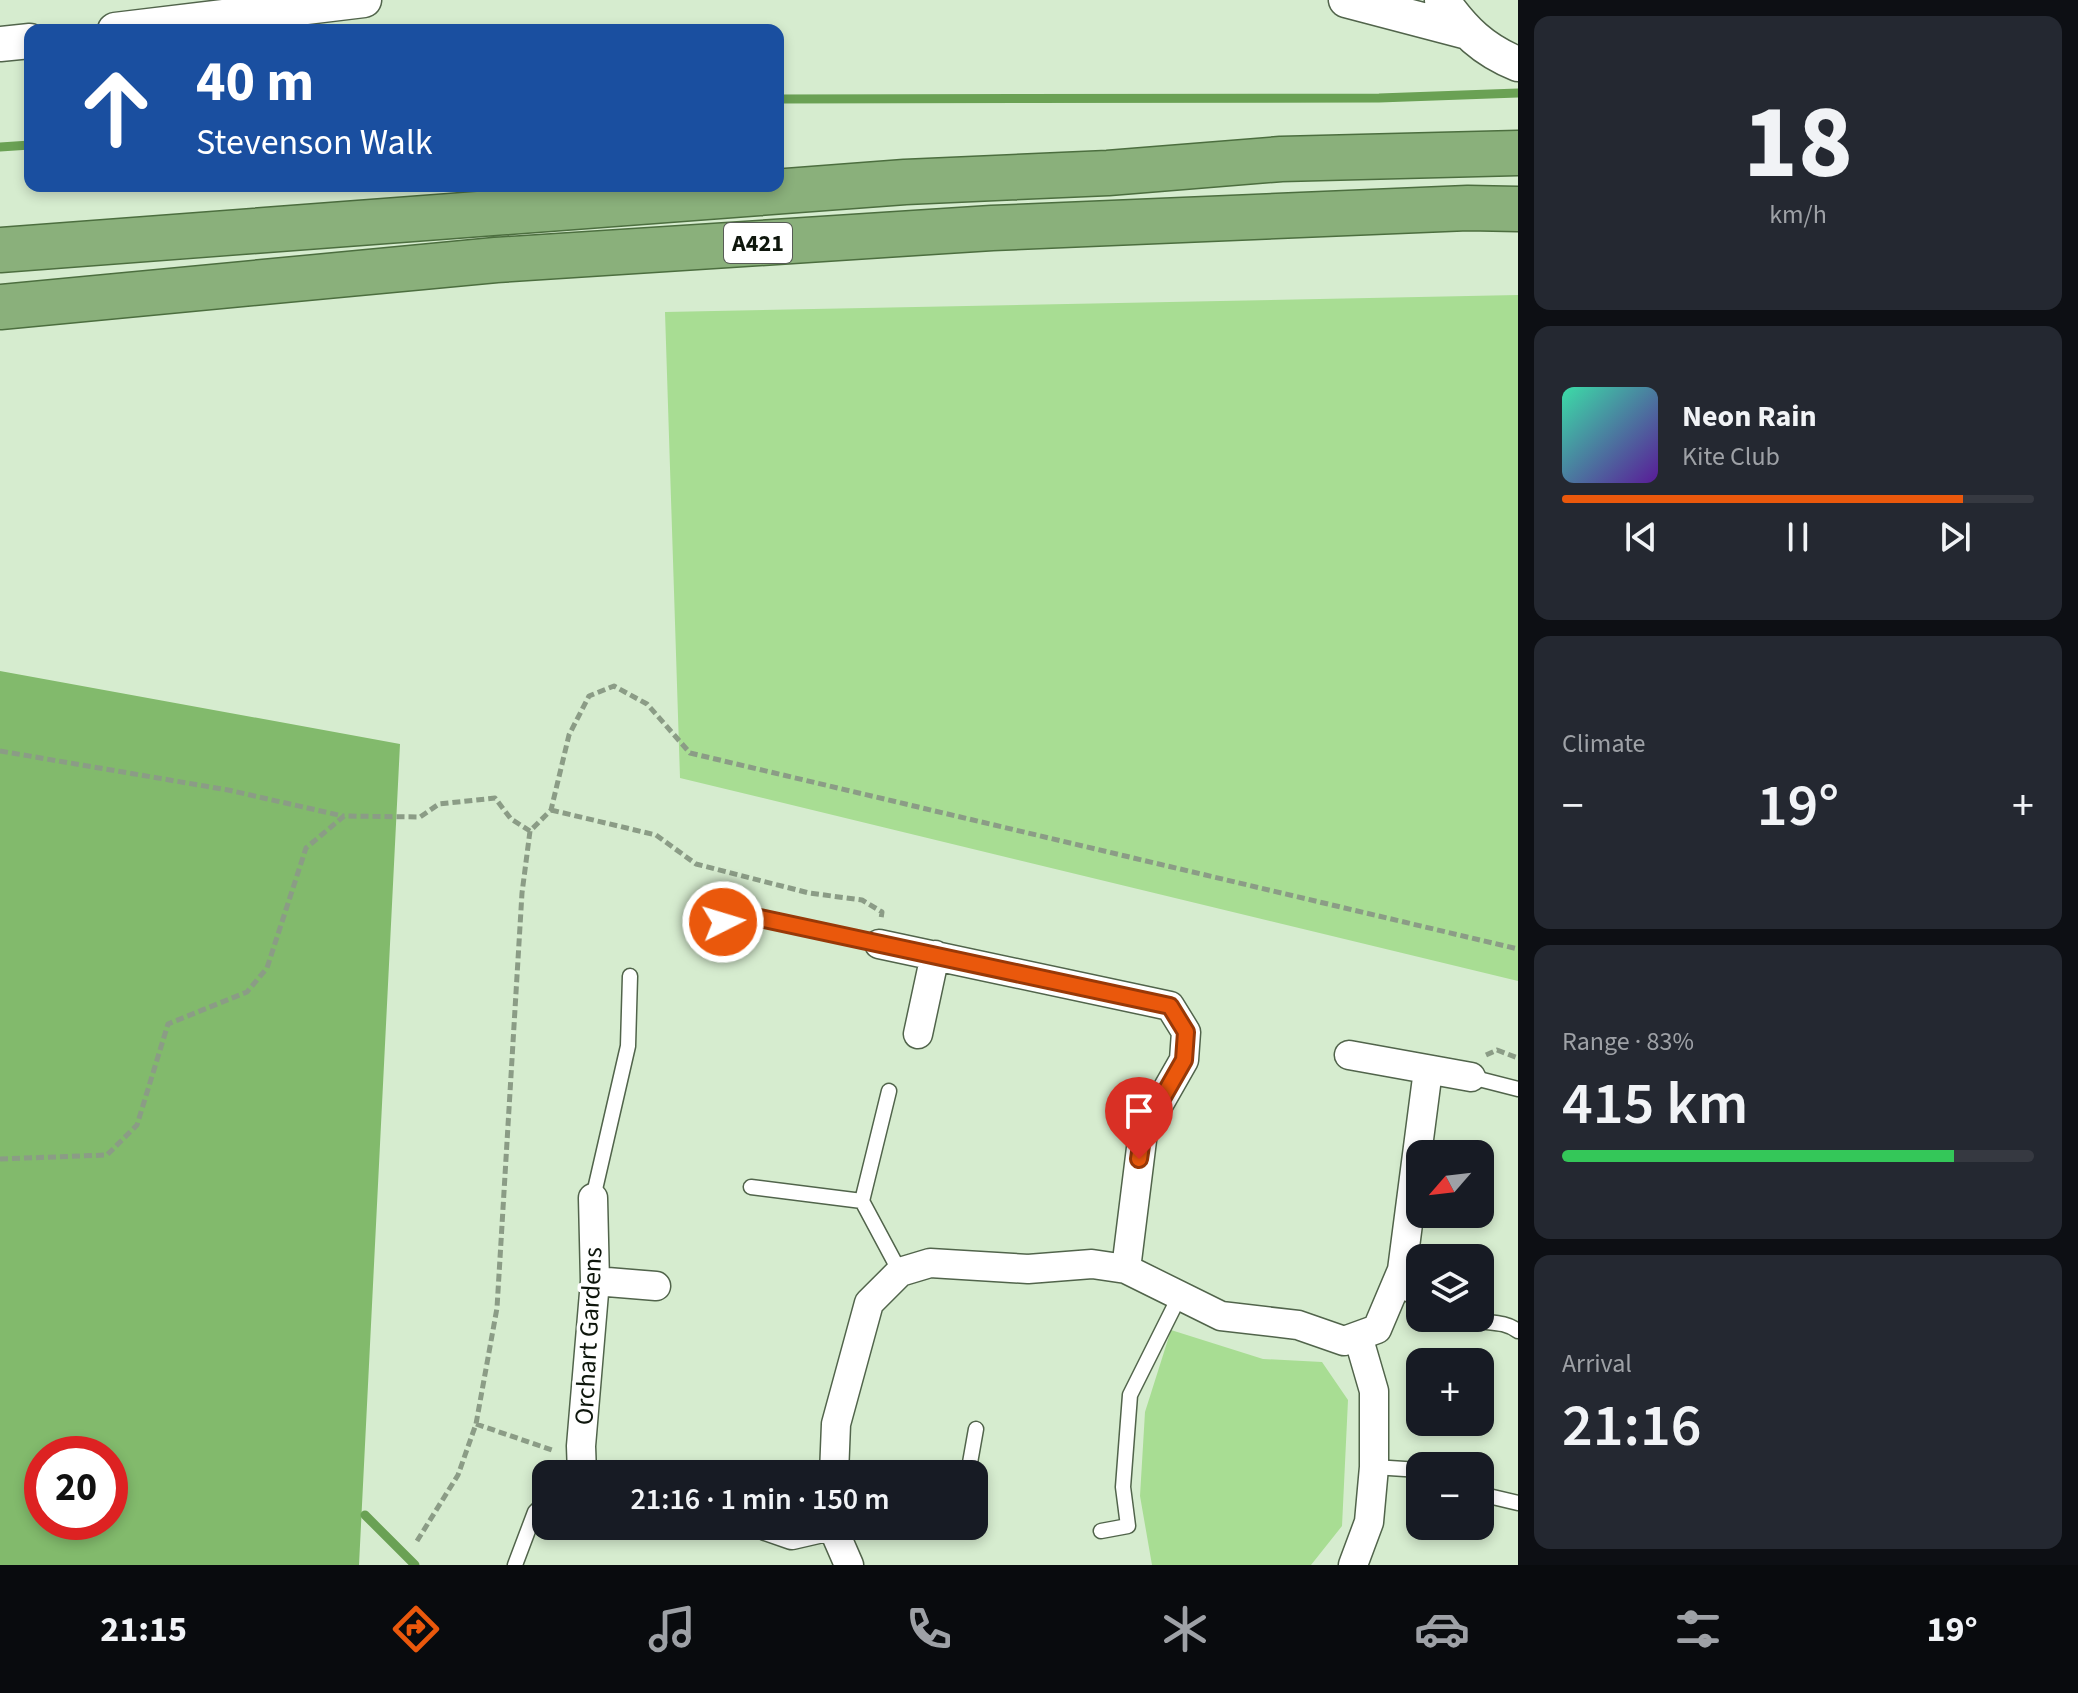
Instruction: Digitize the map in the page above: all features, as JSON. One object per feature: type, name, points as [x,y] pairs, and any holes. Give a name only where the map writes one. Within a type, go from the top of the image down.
[{"type":"highway","name":"A421","points":[[784,191],[1108,173],[1281,159],[1518,153]]},
{"type":"highway","name":"A421","points":[[0,250],[772,192]]},
{"type":"highway","name":"A421","points":[[0,307],[496,260],[977,229],[1468,208],[1518,209]]},
{"type":"street","points":[[165,24],[364,0]]},
{"type":"street","points":[[1346,0],[1464,31]]},
{"type":"street","points":[[1442,0],[1464,31],[1494,54],[1518,64]]},
{"type":"street","points":[[0,44],[24,42]]},
{"type":"street","points":[[879,944],[1170,1006],[1186,1032],[1184,1060],[1143,1132],[1126,1269]]},
{"type":"street","points":[[918,1034],[935,955]]},
{"type":"street","points":[[1349,1055],[1471,1077]]},
{"type":"street","points":[[1406,1286],[1402,1270],[1428,1070]]},
{"type":"street","name":"Orchart Gardens","points":[[582,1460],[595,1281],[593,1198]]},
{"type":"street","points":[[835,1460],[836,1424],[869,1303],[900,1272],[930,1263],[1028,1269],[1092,1264],[1126,1269],[1221,1316],[1298,1325],[1344,1341],[1377,1329],[1406,1296]]},
{"type":"street","points":[[595,1281],[656,1286]]},
{"type":"street","points":[[1353,1565],[1369,1522],[1374,1467],[1374,1391],[1358,1336]]},
{"type":"street","points":[[838,1540],[849,1565]]},
{"type":"lane","points":[[705,930],[741,914],[879,944]]},
{"type":"lane","points":[[593,1198],[628,1046],[630,976]]},
{"type":"lane","points":[[1471,1077],[1518,1089]]},
{"type":"lane","points":[[889,1091],[862,1201],[900,1272]]},
{"type":"lane","points":[[751,1187],[862,1201]]},
{"type":"lane","points":[[1101,1531],[1128,1526],[1123,1487],[1130,1395],[1179,1297]]},
{"type":"lane","points":[[1494,1322],[1506,1322],[1518,1331]]},
{"type":"lane","points":[[970,1460],[976,1429]]},
{"type":"lane","points":[[1374,1467],[1406,1469]]},
{"type":"lane","points":[[1494,1497],[1518,1503]]},
{"type":"lane","points":[[515,1565],[532,1520]]},
{"type":"path","points":[[417,1541],[458,1475],[476,1424],[497,1308],[521,909],[530,831],[551,810],[569,735],[589,696],[614,686],[647,704],[690,753],[1518,949]]},
{"type":"path","points":[[0,751],[228,790],[344,816],[420,817],[439,804],[495,798],[511,819],[530,831]]},
{"type":"path","points":[[551,810],[656,835],[696,864],[809,893],[862,900],[882,912],[879,944]]},
{"type":"path","points":[[0,1159],[107,1155],[137,1125],[168,1024],[247,992],[267,968],[306,848],[344,816]]},
{"type":"path","points":[[476,1424],[565,1460]]},
{"type":"green space","points":[[1518,295],[1518,981],[680,778],[665,312]]},
{"type":"green space","points":[[0,671],[400,744],[359,1565],[0,1565]]},
{"type":"green space","points":[[1171,1330],[1263,1359],[1322,1362],[1348,1400],[1342,1526],[1311,1565],[1152,1565],[1140,1496],[1145,1412]]},
{"type":"waterway","points":[[784,99],[1379,98],[1518,93]]},
{"type":"waterway","points":[[0,147],[24,145]]},
{"type":"waterway","points":[[365,1515],[415,1565]]},
{"type":"route","points":[[723,922],[741,914],[1170,1006],[1186,1032],[1184,1060],[1143,1132],[1139,1159]]}]
